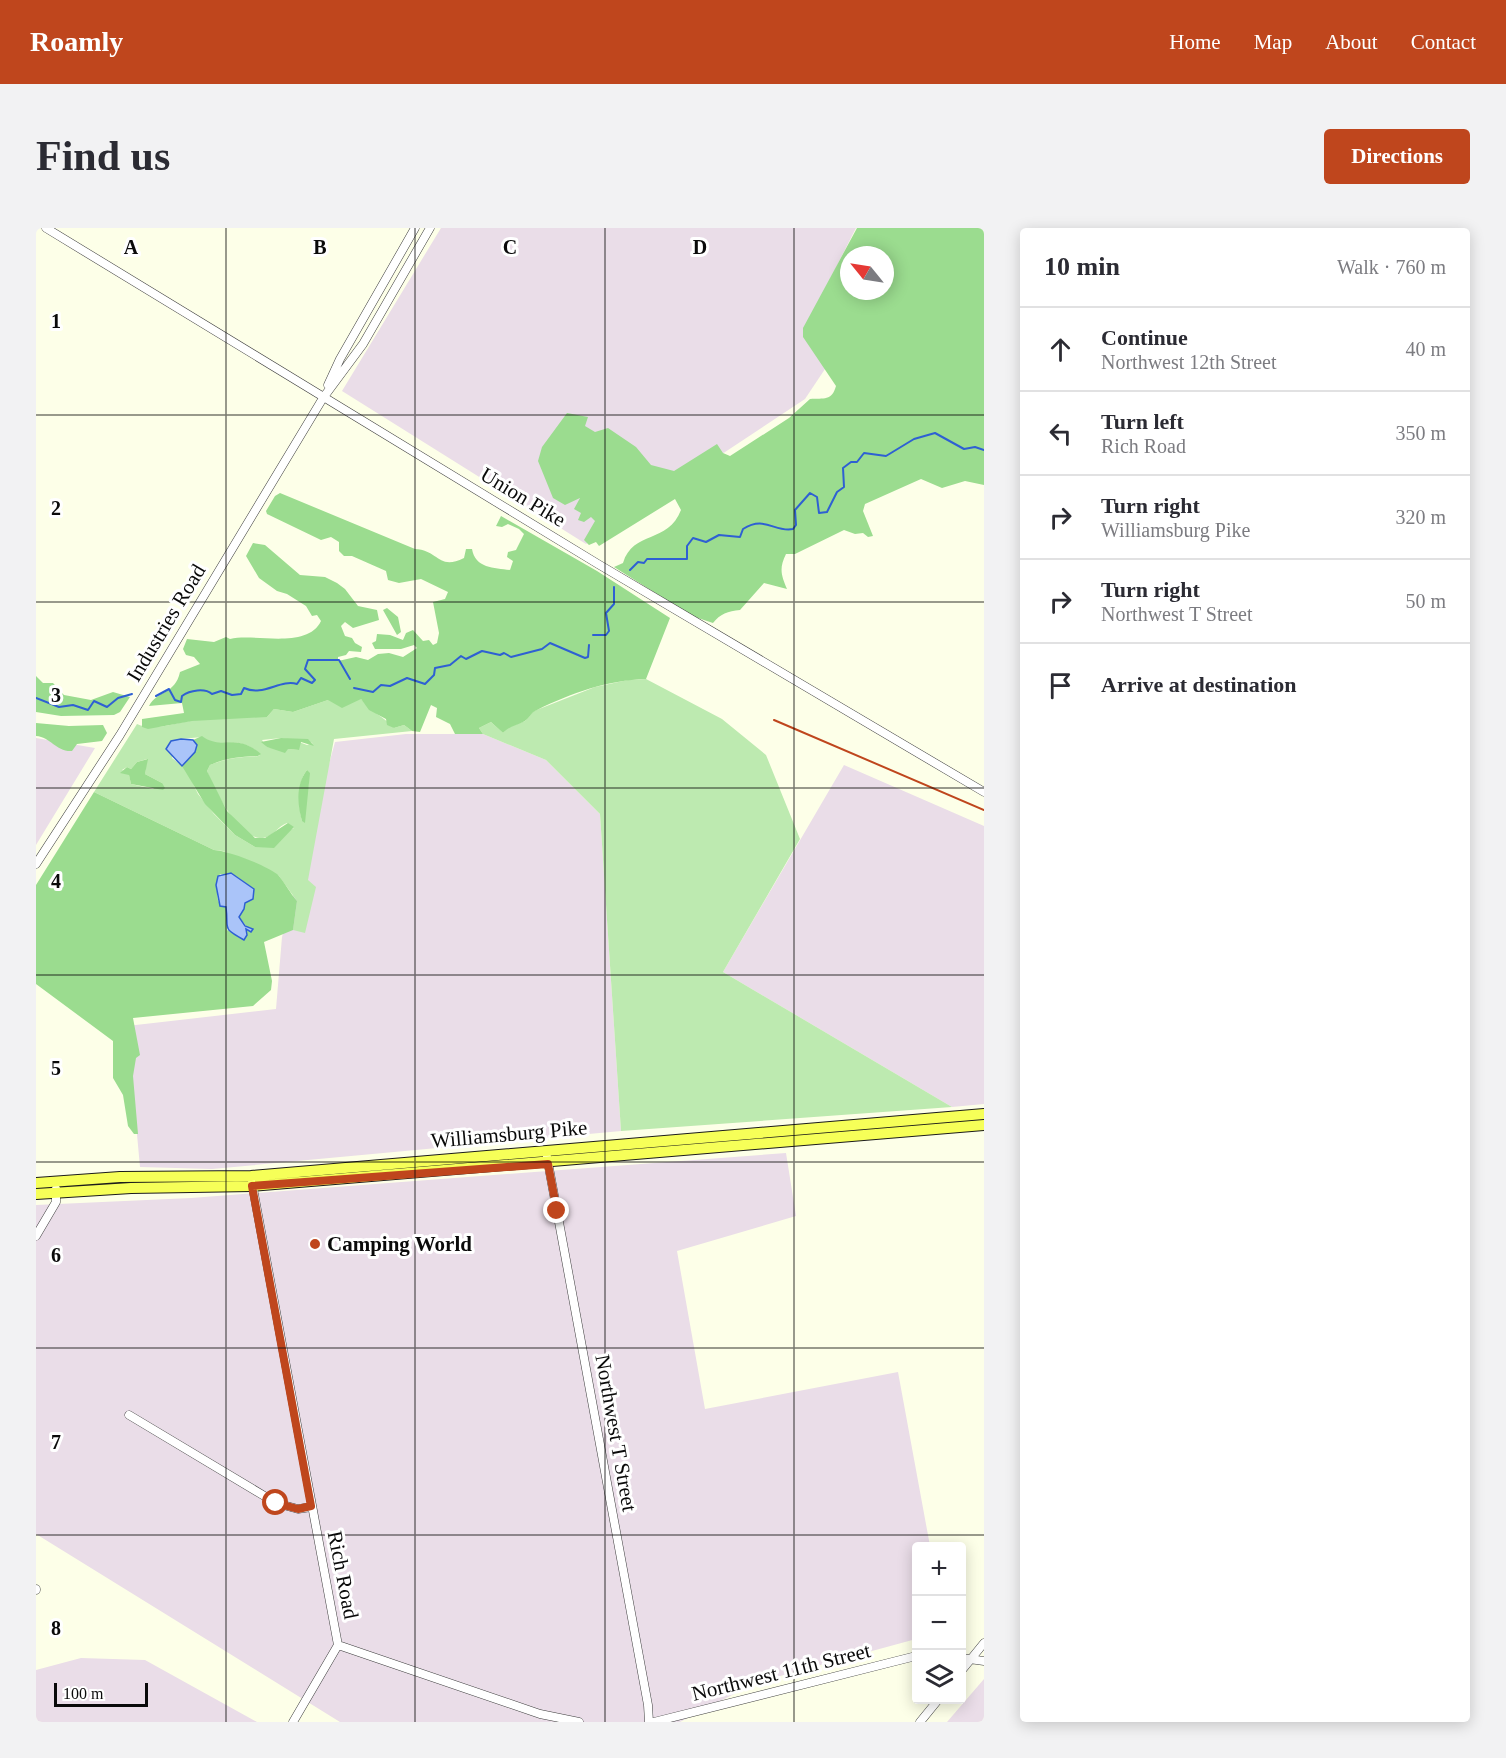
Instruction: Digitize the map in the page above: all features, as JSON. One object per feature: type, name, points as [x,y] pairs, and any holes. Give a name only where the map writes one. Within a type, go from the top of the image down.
[{"type":"main road","name":"Williamsburg Pike","points":[[252,1181],[546,1150],[984,1114]]},
{"type":"main road","name":"Williamsburg Pike","points":[[36,1183],[56,1187],[131,1188],[548,1164],[984,1125]]},
{"type":"main road","name":"Williamsburg Pike","points":[[36,1194],[56,1187]]},
{"type":"street","name":"Union Pike","points":[[46,228],[323,398],[984,792]]},
{"type":"street","name":"Industries Road","points":[[323,398],[340,359],[415,228]]},
{"type":"street","name":"Industries Road","points":[[36,864],[120,735],[323,398],[363,344],[430,228]]},
{"type":"street","name":"Northwest T Street","points":[[546,1150],[648,1705],[649,1722]]},
{"type":"street","name":"Rich Road","points":[[252,1181],[338,1645],[292,1722]]},
{"type":"street","points":[[36,1236],[56,1202],[56,1187]]},
{"type":"street","points":[[129,1415],[276,1503],[298,1509],[311,1506]]},
{"type":"street","points":[[966,1659],[984,1643]]},
{"type":"street","points":[[338,1645],[540,1714],[579,1722]]},
{"type":"street","name":"Northwest 11th Street","points":[[654,1722],[912,1657]]},
{"type":"street","points":[[966,1659],[984,1661]]},
{"type":"street","points":[[920,1722],[935,1704]]},
{"type":"shaded area","points":[[441,228],[856,228],[847,246],[840,246],[840,259],[803,332],[827,366],[805,399],[586,544],[342,391]]},
{"type":"shaded area","points":[[406,734],[483,734],[546,760],[600,814],[621,1131],[212,1169],[140,1167],[127,1026],[276,1009],[282,937],[335,742]]},
{"type":"shaded area","points":[[36,738],[95,748],[36,845]]},
{"type":"shaded area","points":[[844,765],[984,826],[984,1104],[952,1107],[723,972]]},
{"type":"shaded area","points":[[786,1153],[796,1216],[677,1251],[705,1409],[898,1372],[929,1542],[912,1542],[912,1640],[755,1683],[680,1722],[340,1722],[36,1534],[36,1205],[191,1198]]},
{"type":"shaded area","points":[[81,1658],[145,1660],[257,1722],[36,1722],[36,1670]]},
{"type":"shaded area","points":[[984,1679],[984,1722],[947,1722],[962,1704],[966,1704],[966,1700]]},
{"type":"green space","points":[[857,228],[984,228],[984,485],[965,481],[942,488],[921,479],[865,504],[863,511],[873,536],[868,537],[863,533],[855,534],[844,530],[795,554],[786,554],[782,563],[782,572],[787,589],[764,583],[740,610],[718,617],[713,623],[692,616],[614,567],[623,563],[634,546],[660,533],[675,521],[681,510],[675,499],[599,546],[596,542],[589,545],[584,540],[595,521],[591,517],[584,522],[578,520],[581,513],[574,509],[580,498],[565,505],[553,498],[538,461],[542,447],[567,413],[588,417],[585,426],[595,432],[608,428],[636,447],[651,465],[674,471],[717,444],[723,453],[730,456],[789,418],[810,399],[827,398],[834,391],[836,386],[803,337],[803,328],[840,259],[840,300],[894,300],[894,246],[847,246]]},
{"type":"green space","points":[[280,493],[415,549],[423,550],[443,561],[449,562],[464,558],[466,549],[472,549],[477,560],[486,566],[510,570],[513,561],[507,557],[508,552],[516,550],[524,534],[508,524],[502,527],[496,526],[501,516],[597,571],[670,618],[646,679],[618,682],[576,693],[535,711],[525,721],[510,727],[503,733],[491,722],[479,728],[483,734],[455,734],[450,724],[436,717],[437,708],[431,705],[420,732],[412,731],[404,725],[394,728],[387,725],[386,719],[369,710],[361,699],[342,708],[328,700],[293,712],[274,709],[267,717],[192,721],[148,729],[142,727],[142,719],[184,713],[182,703],[149,706],[152,701],[174,685],[180,672],[200,664],[194,657],[186,655],[183,649],[187,639],[214,642],[226,637],[230,639],[293,638],[314,630],[321,621],[317,615],[312,616],[306,606],[287,594],[277,591],[259,578],[246,556],[253,543],[265,545],[300,575],[325,577],[345,589],[358,606],[377,610],[379,620],[353,628],[345,622],[341,626],[345,636],[352,638],[362,647],[361,652],[349,651],[346,655],[338,657],[338,661],[356,657],[368,660],[378,654],[389,653],[403,657],[417,648],[414,645],[401,649],[375,649],[372,643],[376,641],[377,634],[390,635],[403,640],[406,633],[413,630],[423,641],[429,640],[433,645],[437,643],[439,633],[433,602],[445,599],[448,592],[421,579],[399,583],[388,580],[386,571],[352,556],[344,556],[339,551],[339,542],[331,537],[321,540],[267,514],[266,511],[275,496]]},
{"type":"green space","points":[[387,608],[398,617],[401,632],[397,635],[383,610]]},
{"type":"green space","points":[[36,676],[43,683],[53,683],[64,695],[91,700],[113,692],[130,697],[120,712],[114,715],[61,716],[36,712]]},
{"type":"green space","points":[[646,679],[722,719],[766,755],[800,839],[723,972],[952,1107],[621,1131],[600,814],[546,760],[483,734],[479,728],[491,722],[503,733],[507,728],[525,721],[534,711],[595,687],[628,680]]},
{"type":"green space","points":[[361,699],[394,728],[404,725],[412,731],[334,739],[308,880],[316,887],[305,933],[293,930],[297,901],[279,876],[223,851],[214,850],[94,792],[137,724],[158,727],[196,720],[267,717],[274,709],[293,712],[328,700]],"holes":[[[202,737],[209,741],[243,744],[260,754],[210,765],[207,771],[215,790],[237,823],[254,837],[263,838],[287,823],[294,828],[255,847],[235,835],[198,794],[186,769],[172,758],[181,739]],[[281,738],[313,743],[307,745],[299,742],[299,750],[267,747],[262,740]],[[147,759],[145,774],[162,783],[153,789],[131,784],[129,774],[122,770],[127,767],[131,769],[137,762]],[[307,770],[309,782],[302,821],[299,794]]]},
{"type":"green space","points":[[36,723],[69,726],[103,725],[107,733],[102,741],[77,744],[72,751],[66,751],[36,736]]},
{"type":"green space","points":[[202,736],[216,742],[244,744],[261,754],[222,761],[210,765],[207,771],[227,811],[255,838],[265,838],[288,823],[294,827],[274,848],[255,847],[235,835],[205,804],[182,766],[195,752],[197,745],[193,740]]},
{"type":"green space","points":[[281,738],[308,739],[314,746],[301,742],[299,750],[288,749],[285,753],[267,747],[261,742]]},
{"type":"green space","points":[[148,759],[145,774],[162,783],[165,788],[163,790],[131,784],[129,775],[120,773],[127,767],[131,769],[137,762]]},
{"type":"green space","points":[[307,770],[310,773],[305,823],[300,815],[298,801],[301,781]]},
{"type":"green space","points":[[94,792],[214,850],[237,856],[271,870],[280,877],[297,901],[293,930],[264,942],[272,981],[271,990],[253,1006],[133,1018],[140,1055],[136,1058],[133,1076],[138,1134],[134,1134],[128,1126],[123,1095],[113,1078],[113,1041],[36,984],[36,885]],"holes":[[[220,874],[236,876],[254,889],[253,899],[244,903],[239,917],[251,932],[246,930],[243,939],[227,930],[226,907],[218,901],[216,883]]]},
{"type":"water","points":[[193,740],[197,745],[195,752],[182,766],[166,749],[171,741]]},
{"type":"water","points":[[231,873],[254,889],[253,899],[245,903],[239,917],[245,926],[253,929],[251,932],[246,929],[247,935],[244,940],[229,930],[226,907],[220,906],[216,885],[218,876]]},
{"type":"waterway","points":[[630,570],[638,562],[644,563],[647,559],[687,559],[687,546],[693,538],[706,542],[719,535],[740,537],[743,529],[758,524],[787,530],[793,529],[796,525],[795,510],[810,493],[817,497],[819,513],[827,512],[837,492],[844,487],[843,468],[851,462],[857,462],[864,453],[886,456],[914,439],[935,433],[964,449],[975,447],[984,450]]},
{"type":"waterway","points":[[593,635],[606,635],[609,631],[606,613],[614,604],[614,587]]},
{"type":"waterway","points":[[354,688],[373,692],[381,685],[390,686],[407,678],[425,684],[434,675],[435,668],[450,665],[461,656],[466,659],[482,651],[500,655],[504,653],[511,657],[542,649],[550,643],[585,658],[588,657],[589,645]]},
{"type":"waterway","points":[[156,696],[169,689],[175,700],[181,702],[182,696],[197,690],[212,694],[221,691],[232,695],[241,694],[244,688],[258,690],[284,684],[297,684],[301,678],[312,683],[315,680],[305,669],[308,660],[339,660],[350,679]]},
{"type":"waterway","points":[[36,698],[59,707],[73,705],[88,710],[94,701],[107,707],[118,698],[132,694]]},
{"type":"railway","points":[[774,720],[984,810]]},
{"type":"place","name":"Camping World","points":[[315,1244]]},
{"type":"route","points":[[276,1503],[286,1508],[298,1509],[311,1506],[252,1186],[548,1164],[557,1211]]}]
